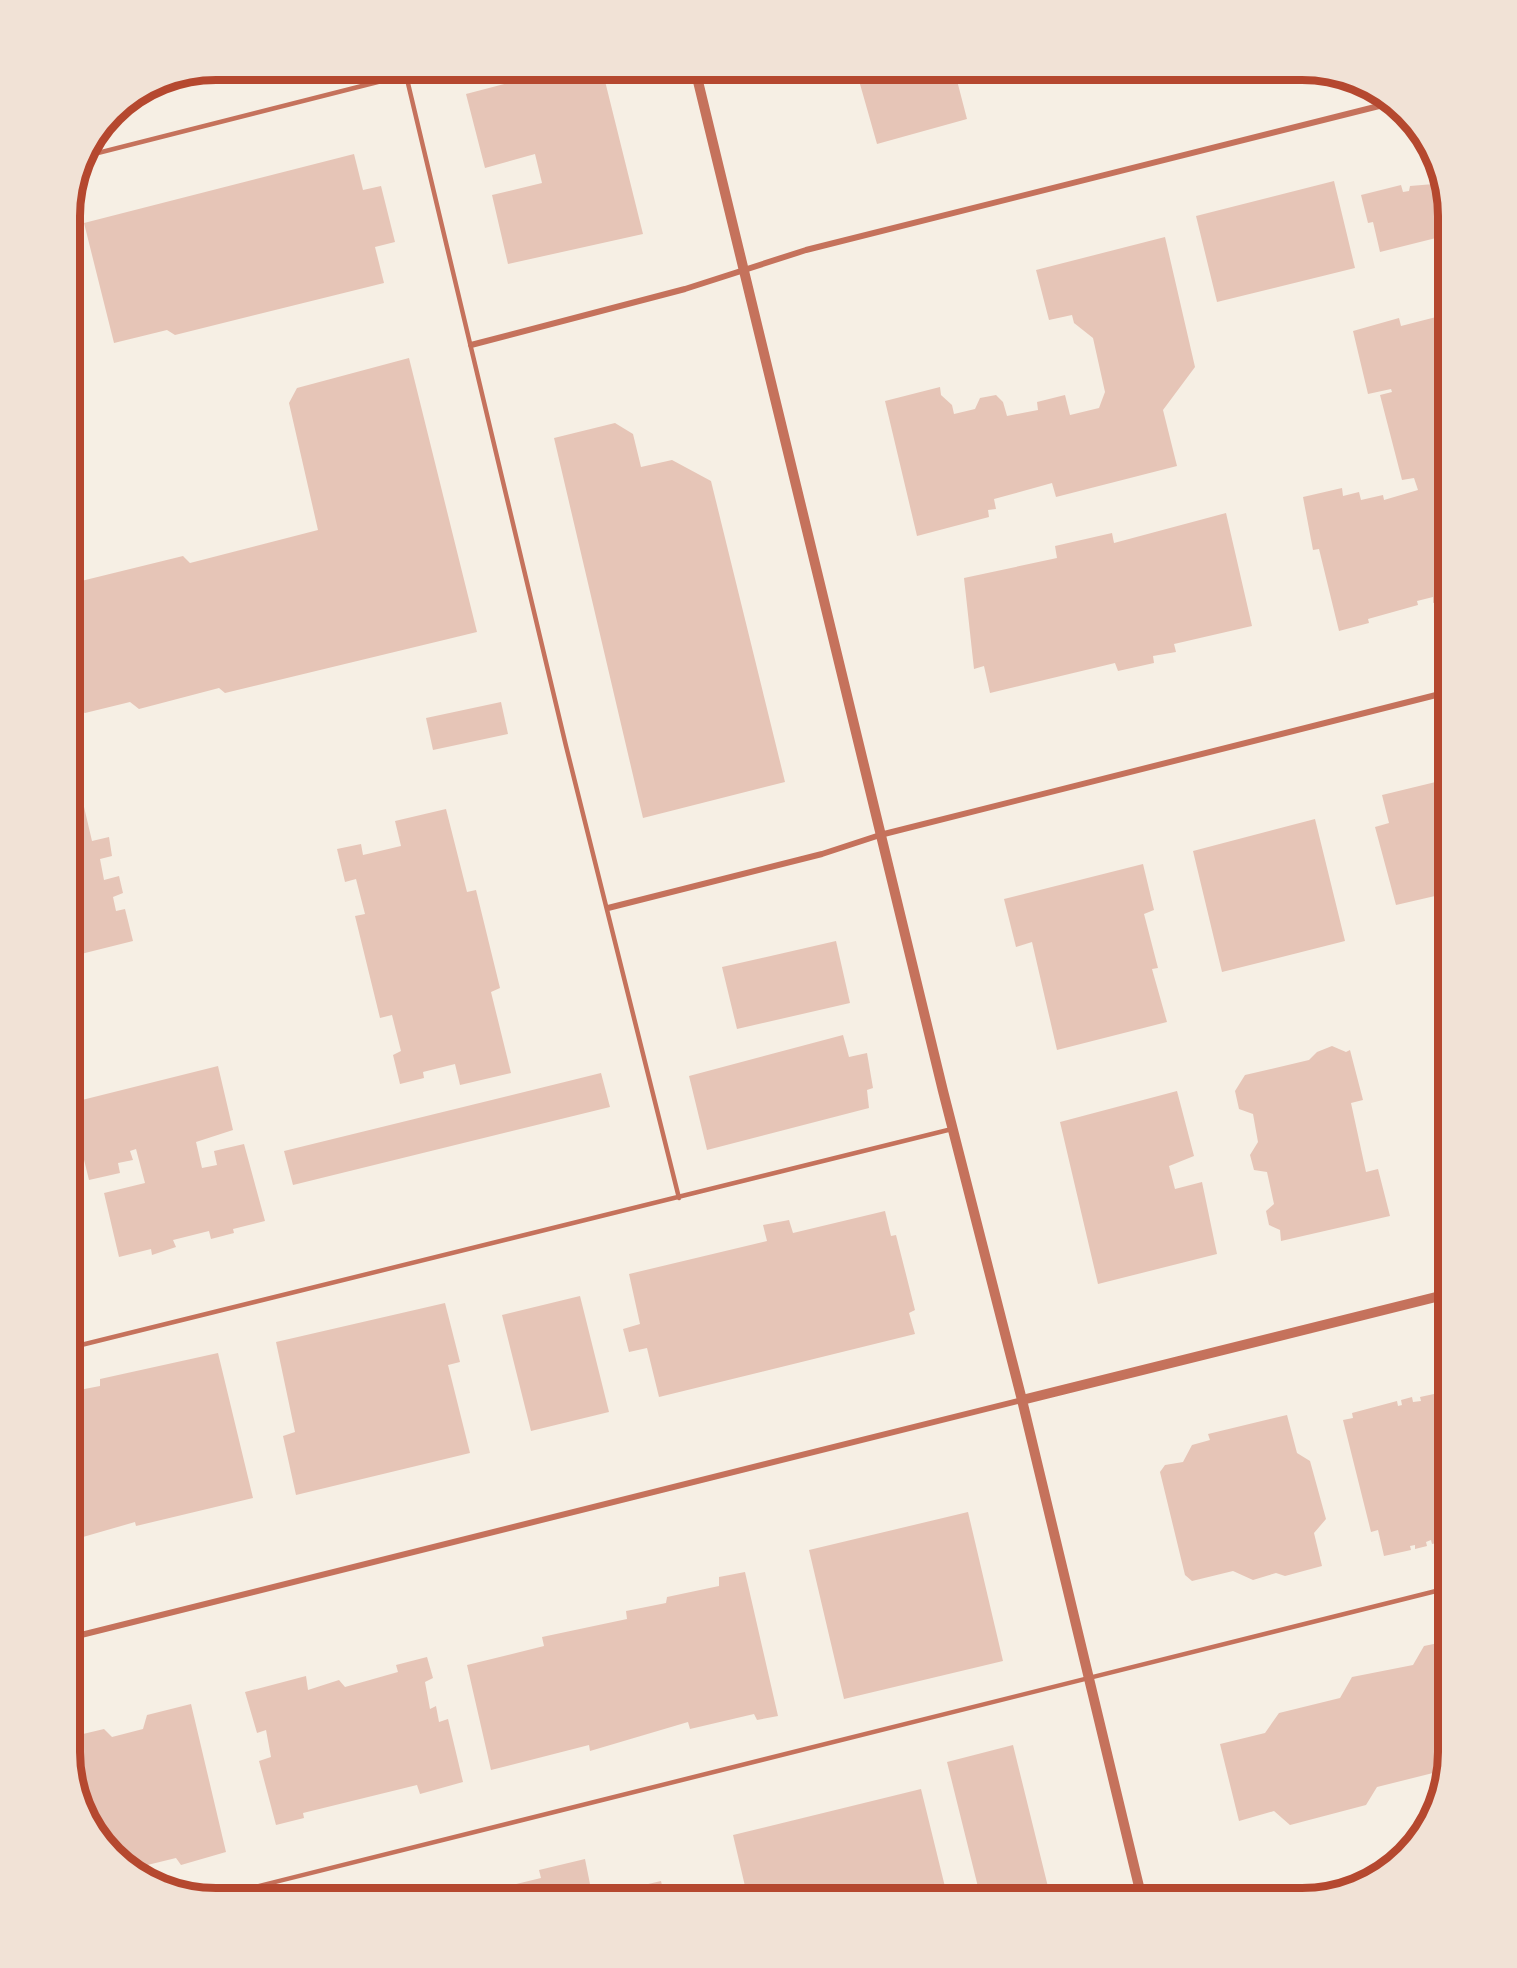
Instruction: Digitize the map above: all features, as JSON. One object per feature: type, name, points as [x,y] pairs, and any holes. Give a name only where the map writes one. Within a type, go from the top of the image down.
[{"type":"street","points":[[698,80],[880,835],[952,1129],[1022,1400],[1139,1888]]},
{"type":"street","points":[[471,345],[685,289],[818,247],[1381,105]]},
{"type":"street","points":[[608,908],[822,854],[880,835],[1438,695]]},
{"type":"street","points":[[80,1635],[1438,1296]]},
{"type":"lane","points":[[95,154],[386,80]]},
{"type":"lane","points":[[407,80],[678,1198]]},
{"type":"lane","points":[[80,1345],[952,1129]]},
{"type":"lane","points":[[251,1888],[1438,1591]]},
{"type":"building","points":[[520,80],[605,80],[643,234],[508,264],[492,195],[542,183],[535,154],[485,168],[466,94]]},
{"type":"building","points":[[859,80],[957,80],[967,119],[877,144]]},
{"type":"building","points":[[354,154],[363,190],[381,186],[395,242],[375,247],[384,283],[175,335],[167,330],[114,343],[84,223]]},
{"type":"building","points":[[1334,181],[1355,268],[1217,302],[1196,216]]},
{"type":"building","points":[[1434,184],[1438,215],[1438,238],[1380,252],[1373,222],[1368,223],[1361,195],[1401,185],[1403,192],[1409,191],[1410,186]]},
{"type":"building","points":[[1165,237],[1195,367],[1163,410],[1177,466],[1056,497],[1052,483],[994,499],[996,509],[988,510],[989,517],[917,536],[885,401],[940,387],[941,395],[952,405],[954,414],[975,409],[980,398],[996,395],[1003,402],[1007,416],[1038,410],[1037,402],[1065,395],[1070,415],[1099,408],[1105,392],[1093,338],[1074,323],[1072,315],[1049,320],[1036,270]]},
{"type":"building","points":[[1438,317],[1438,602],[1433,603],[1433,597],[1417,601],[1418,605],[1368,619],[1369,623],[1339,631],[1319,549],[1313,550],[1303,497],[1342,488],[1343,496],[1359,492],[1361,500],[1383,495],[1384,500],[1418,490],[1414,478],[1402,480],[1380,395],[1392,392],[1391,389],[1368,394],[1353,331],[1399,318],[1401,326]]},
{"type":"building","points":[[409,358],[477,632],[225,693],[219,688],[139,709],[130,702],[85,713],[80,711],[80,581],[183,556],[190,563],[318,530],[289,403],[297,388]]},
{"type":"building","points":[[615,423],[633,434],[641,467],[672,460],[711,481],[785,782],[643,818],[554,438]]},
{"type":"building","points":[[1226,513],[1252,626],[1174,644],[1176,652],[1153,656],[1154,663],[1118,671],[1115,663],[990,693],[984,666],[974,669],[964,578],[1057,558],[1055,546],[1112,533],[1114,543]]},
{"type":"building","points":[[501,702],[508,734],[433,750],[426,718]]},
{"type":"building","points":[[1438,781],[1438,895],[1396,905],[1375,827],[1389,823],[1382,795]]},
{"type":"building","points":[[80,794],[92,841],[109,837],[112,856],[100,859],[104,880],[119,876],[123,893],[113,897],[116,911],[125,909],[133,941],[80,954]]},
{"type":"building","points":[[446,809],[467,892],[476,890],[500,988],[491,992],[511,1073],[460,1085],[455,1064],[423,1072],[424,1078],[400,1084],[393,1055],[401,1051],[392,1015],[380,1018],[355,916],[365,914],[356,879],[345,882],[337,849],[361,844],[363,855],[401,846],[395,821]]},
{"type":"building","points":[[1315,819],[1345,941],[1222,972],[1193,851]]},
{"type":"building","points":[[1143,864],[1154,910],[1144,914],[1158,968],[1152,969],[1167,1022],[1057,1050],[1032,942],[1016,947],[1004,899]]},
{"type":"building","points":[[836,941],[850,1003],[737,1029],[722,967]]},
{"type":"building","points":[[843,1035],[849,1057],[867,1053],[873,1088],[867,1090],[869,1108],[707,1150],[689,1076]]},
{"type":"building","points":[[1332,1046],[1346,1052],[1350,1050],[1363,1100],[1351,1103],[1366,1172],[1378,1169],[1390,1216],[1281,1241],[1280,1230],[1269,1225],[1266,1211],[1274,1204],[1267,1172],[1254,1170],[1250,1155],[1258,1142],[1253,1114],[1239,1109],[1235,1091],[1245,1075],[1309,1060],[1317,1052]]},
{"type":"building","points":[[218,1066],[233,1130],[196,1142],[202,1168],[217,1165],[214,1151],[244,1144],[265,1221],[233,1229],[234,1233],[211,1239],[209,1231],[173,1240],[176,1247],[152,1255],[151,1249],[119,1257],[104,1193],[145,1183],[136,1149],[130,1151],[133,1160],[118,1163],[120,1173],[89,1180],[80,1144],[80,1100]]},
{"type":"building","points":[[601,1073],[610,1107],[293,1185],[284,1151]]},
{"type":"building","points":[[1177,1091],[1194,1156],[1169,1166],[1175,1189],[1202,1182],[1217,1254],[1098,1284],[1060,1122]]},
{"type":"building","points":[[885,1211],[891,1236],[896,1235],[915,1310],[909,1313],[915,1334],[659,1397],[647,1348],[629,1352],[623,1329],[640,1324],[629,1274],[767,1241],[763,1225],[789,1220],[793,1233]]},
{"type":"building","points":[[580,1296],[609,1412],[531,1431],[502,1315]]},
{"type":"building","points":[[445,1303],[460,1362],[448,1365],[470,1453],[296,1495],[283,1436],[295,1432],[276,1342]]},
{"type":"building","points":[[218,1353],[253,1498],[136,1526],[135,1522],[80,1538],[80,1390],[100,1386],[100,1379]]},
{"type":"building","points":[[1438,1393],[1438,1543],[1432,1544],[1431,1540],[1426,1542],[1427,1546],[1415,1549],[1415,1545],[1410,1546],[1411,1550],[1384,1556],[1378,1530],[1371,1532],[1343,1420],[1353,1418],[1352,1413],[1397,1401],[1398,1406],[1402,1405],[1401,1400],[1412,1397],[1413,1402],[1421,1401],[1420,1397]]},
{"type":"building","points":[[1287,1415],[1297,1453],[1310,1461],[1326,1519],[1314,1533],[1322,1566],[1285,1576],[1276,1573],[1253,1580],[1233,1571],[1192,1581],[1185,1575],[1160,1472],[1165,1465],[1183,1462],[1192,1445],[1210,1440],[1208,1434]]},
{"type":"building","points":[[968,1512],[1003,1661],[844,1699],[809,1550]]},
{"type":"building","points":[[745,1572],[778,1716],[757,1720],[754,1714],[690,1729],[688,1722],[590,1751],[589,1745],[491,1770],[467,1665],[544,1646],[542,1637],[627,1619],[626,1611],[666,1603],[667,1597],[719,1586],[719,1577]]},
{"type":"building","points":[[1438,1643],[1438,1753],[1436,1772],[1377,1787],[1366,1805],[1290,1825],[1274,1811],[1239,1821],[1220,1744],[1265,1733],[1279,1713],[1340,1698],[1352,1677],[1413,1665],[1424,1646]]},
{"type":"building","points":[[427,1657],[433,1678],[425,1682],[430,1709],[436,1706],[439,1722],[448,1719],[463,1782],[420,1794],[417,1785],[303,1813],[304,1818],[276,1825],[259,1761],[271,1757],[266,1730],[257,1733],[245,1692],[306,1676],[308,1690],[339,1680],[345,1687],[398,1672],[396,1665]]},
{"type":"building","points":[[191,1704],[226,1852],[181,1865],[176,1858],[142,1866],[119,1849],[102,1828],[84,1788],[80,1753],[83,1734],[104,1729],[112,1737],[143,1729],[147,1715]]},
{"type":"building","points":[[1013,1745],[1048,1888],[978,1888],[947,1762]]},
{"type":"building","points":[[921,1789],[945,1888],[745,1888],[733,1835]]},
{"type":"building","points":[[585,1859],[591,1888],[499,1888],[541,1878],[539,1870]]},
{"type":"building","points":[[661,1881],[663,1888],[644,1888],[644,1885]]}]
